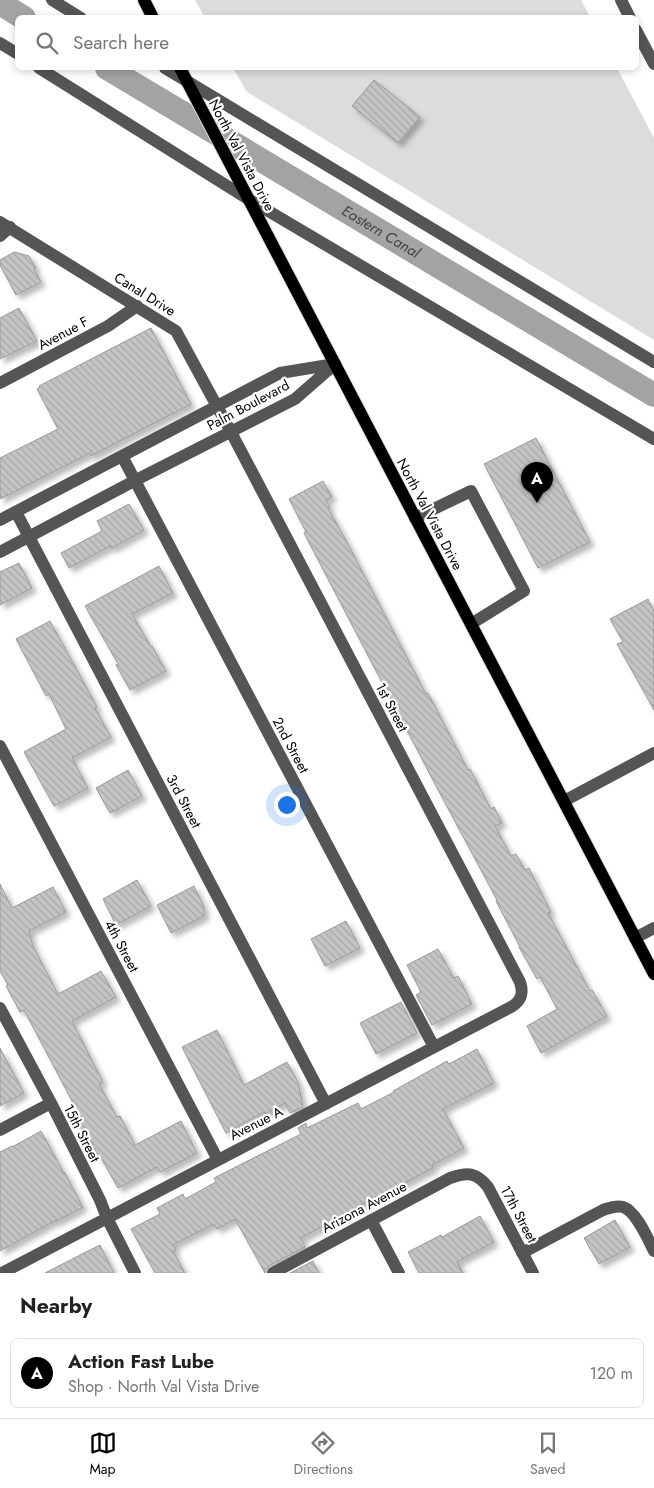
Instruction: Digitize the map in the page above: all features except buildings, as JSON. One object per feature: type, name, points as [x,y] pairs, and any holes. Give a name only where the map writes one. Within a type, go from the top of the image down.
[{"type":"main road","points":[[144,0],[152,15]]},
{"type":"main road","name":"North Val Vista Drive","points":[[181,70],[654,973]]},
{"type":"lane","points":[[52,0],[76,15]]},
{"type":"lane","points":[[621,0],[628,15]]},
{"type":"lane","points":[[639,36],[654,64]]},
{"type":"lane","points":[[0,43],[15,52]]},
{"type":"lane","points":[[42,70],[247,197],[654,439]]},
{"type":"lane","points":[[168,70],[654,362]]},
{"type":"lane","name":"Canal Drive","points":[[3,228],[137,306],[176,331],[231,432]]},
{"type":"lane","name":"Avenue F","points":[[0,383],[108,326],[137,306]]},
{"type":"lane","name":"Palm Boulevard","points":[[0,520],[280,373],[335,364]]},
{"type":"lane","name":"Palm Boulevard","points":[[0,552],[295,399],[335,364]]},
{"type":"lane","name":"1st Street","points":[[231,432],[520,982],[522,989],[521,997]]},
{"type":"lane","name":"2nd Street","points":[[122,456],[434,1047]]},
{"type":"lane","points":[[415,518],[471,491],[524,591],[471,624]]},
{"type":"lane","name":"3rd Street","points":[[16,512],[326,1104]]},
{"type":"lane","name":"4th Street","points":[[0,746],[218,1160]]},
{"type":"lane","points":[[564,801],[654,753]]},
{"type":"lane","points":[[635,938],[654,928]]},
{"type":"lane","name":"Avenue A","points":[[2,1273],[511,1007],[521,997]]},
{"type":"lane","name":"15th Street","points":[[0,1008],[100,1200],[135,1273]]},
{"type":"lane","points":[[0,1130],[51,1104]]},
{"type":"lane","name":"Arizona Avenue","points":[[273,1273],[450,1178],[472,1174]]},
{"type":"lane","name":"17th Street","points":[[472,1174],[488,1187],[533,1273]]},
{"type":"lane","points":[[522,1253],[603,1210],[616,1207],[623,1207],[635,1216],[654,1251]]},
{"type":"lane","points":[[371,1220],[399,1273]]},
{"type":"shaded area","points":[[195,0],[581,0],[589,15],[203,15]]},
{"type":"shaded area","points":[[234,70],[618,70],[654,138],[654,340],[247,92]]},
{"type":"waterway","name":"Eastern Canal","points":[[0,3],[19,15]]},
{"type":"waterway","name":"Eastern Canal","points":[[110,70],[654,395]]},
{"type":"place","name":"Action Fast Lube","points":[[537,503]]}]
